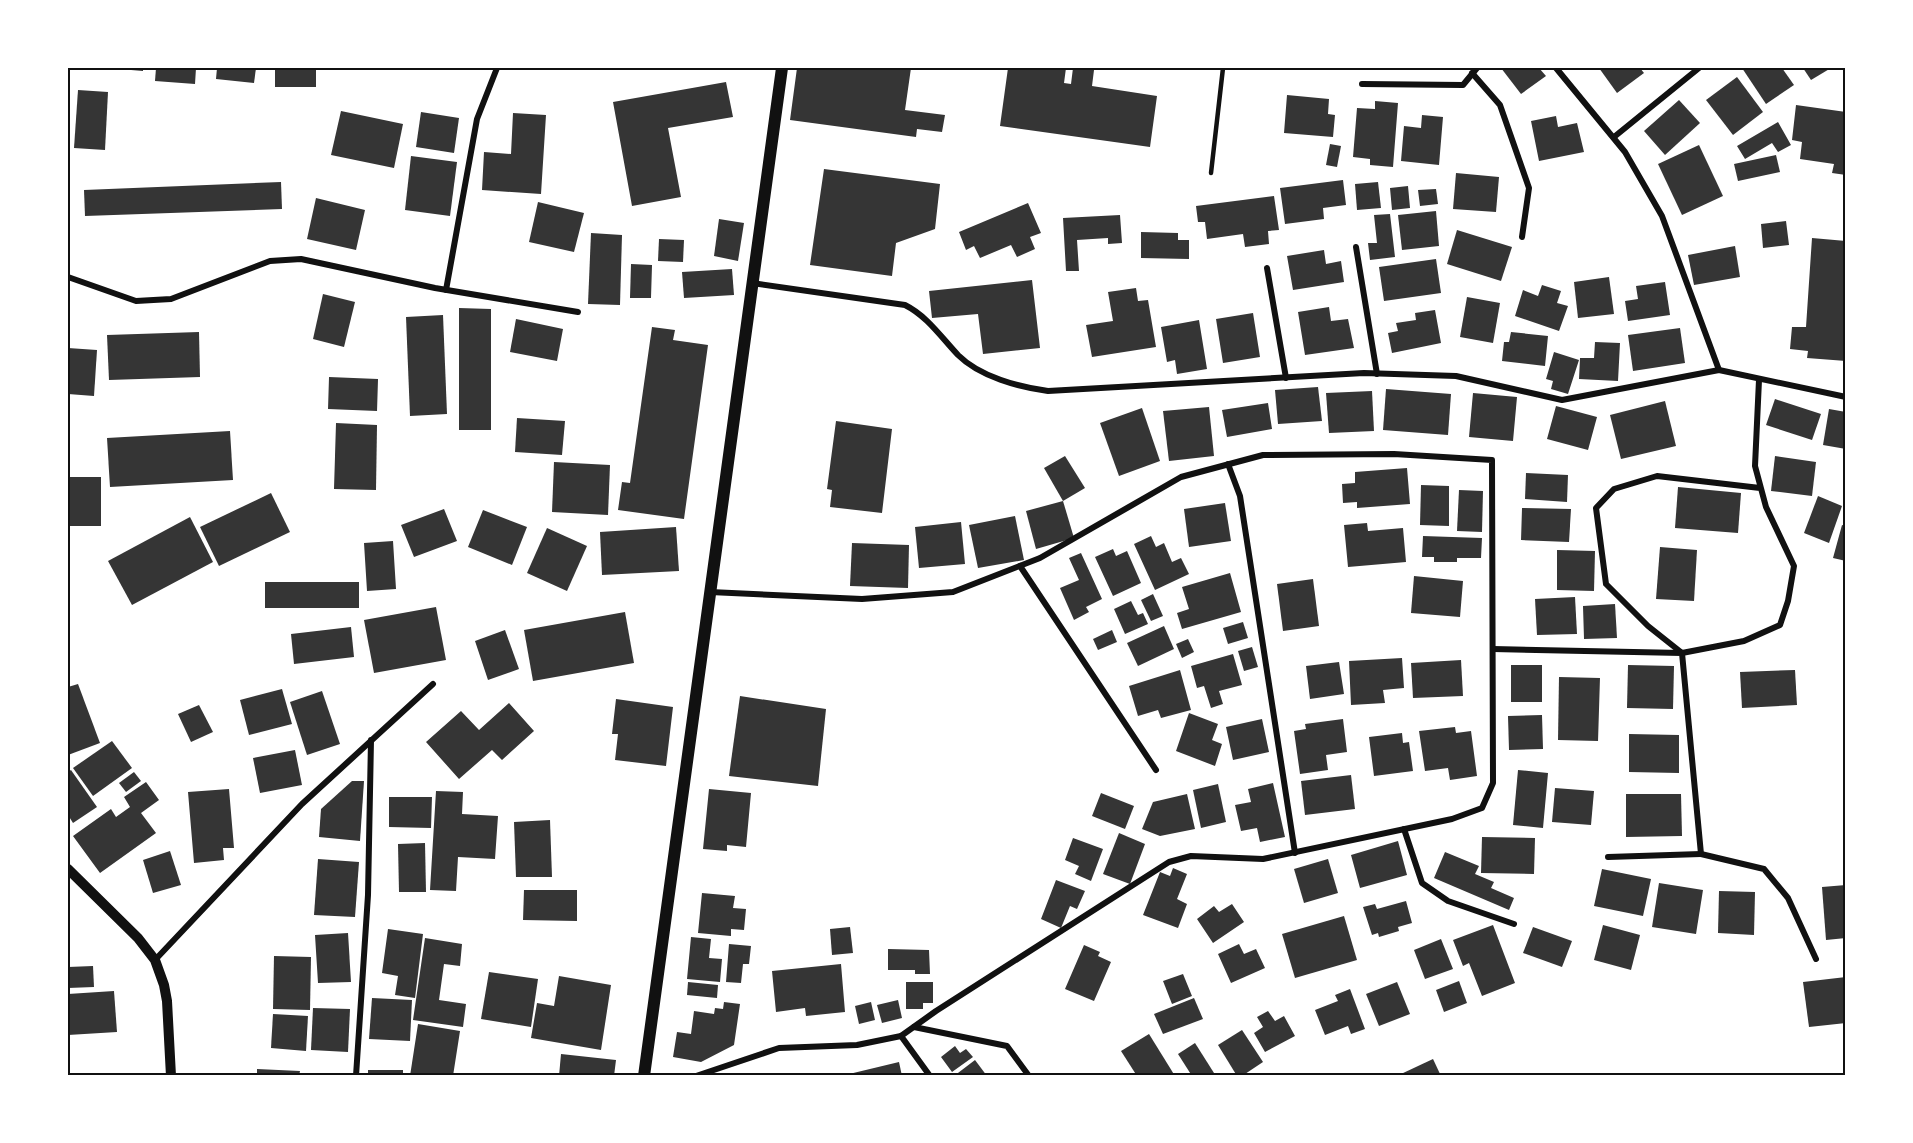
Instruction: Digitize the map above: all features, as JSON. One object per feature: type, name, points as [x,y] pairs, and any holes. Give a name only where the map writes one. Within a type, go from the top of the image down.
[{"type":"main road","points":[[644,1076],[782,68]]},
{"type":"street","points":[[446,290],[477,119],[497,68]]},
{"type":"street","points":[[1556,68],[1625,152],[1662,216],[1719,370]]},
{"type":"street","points":[[1614,137],[1699,68]]},
{"type":"street","points":[[1362,84],[1463,85],[1475,70],[1500,105],[1529,188],[1522,237]]},
{"type":"street","points":[[1356,247],[1377,374]]},
{"type":"street","points":[[68,277],[136,301],[171,299],[270,261],[301,259],[446,290],[578,312]]},
{"type":"street","points":[[1267,268],[1286,378]]},
{"type":"street","points":[[752,283],[905,304],[919,311],[959,356],[970,365],[993,376],[1033,389],[1048,391],[1377,374],[1456,376],[1562,400],[1719,370],[1845,397]]},
{"type":"street","points":[[1493,649],[1682,652],[1744,641],[1780,625],[1788,601],[1794,566],[1766,507],[1755,466],[1759,380]]},
{"type":"street","points":[[696,1076],[779,1048],[857,1045],[901,1036],[1169,862],[1191,856],[1263,859],[1452,819],[1482,808],[1493,783],[1492,460],[1394,454],[1263,454],[1181,477],[1040,558],[953,592],[862,599],[710,592]]},
{"type":"street","points":[[1228,464],[1240,496],[1295,853]]},
{"type":"street","points":[[1701,854],[1682,652],[1648,626],[1606,584],[1596,508],[1614,489],[1657,476],[1760,488]]},
{"type":"street","points":[[1020,566],[1156,770]]},
{"type":"street","points":[[155,960],[302,804],[432,684]]},
{"type":"street","points":[[356,1076],[368,895],[371,740]]},
{"type":"street","points":[[1404,830],[1422,884],[1448,901],[1514,924]]},
{"type":"street","points":[[1608,857],[1701,854],[1764,869],[1788,898],[1816,959]]},
{"type":"street","points":[[68,869],[138,938],[155,960],[167,1001],[171,1076]]},
{"type":"street","points":[[914,1027],[1008,1046],[1029,1076]]},
{"type":"street","points":[[901,1036],[930,1076]]},
{"type":"lane","points":[[1211,173],[1223,68]]},
{"type":"building","points":[[143,68],[143,71],[119,69]]},
{"type":"building","points":[[156,68],[196,68],[195,84],[155,81]]},
{"type":"building","points":[[217,68],[256,68],[254,83],[216,79]]},
{"type":"building","points":[[275,68],[316,68],[316,87],[275,87]]},
{"type":"building","points":[[797,68],[911,68],[905,110],[945,115],[942,132],[917,129],[916,137],[790,120]]},
{"type":"building","points":[[1008,68],[1066,68],[1064,83],[1071,84],[1073,68],[1094,70],[1092,86],[1157,96],[1150,147],[1000,126]]},
{"type":"building","points":[[1501,68],[1539,68],[1546,76],[1521,94]]},
{"type":"building","points":[[1599,68],[1640,68],[1644,73],[1617,93]]},
{"type":"building","points":[[1742,68],[1782,68],[1794,85],[1766,104]]},
{"type":"building","points":[[1803,68],[1831,68],[1811,80]]},
{"type":"building","points":[[1737,77],[1763,112],[1733,135],[1706,100]]},
{"type":"building","points":[[726,82],[733,117],[668,128],[681,197],[632,206],[613,102]]},
{"type":"building","points":[[78,90],[108,92],[105,150],[74,148]]},
{"type":"building","points":[[1287,95],[1329,99],[1328,114],[1335,115],[1333,137],[1284,133]]},
{"type":"building","points":[[1679,100],[1700,123],[1665,155],[1644,131]]},
{"type":"building","points":[[1375,101],[1398,103],[1393,167],[1370,165],[1370,159],[1353,157],[1357,108],[1375,109]]},
{"type":"building","points":[[1796,105],[1846,112],[1846,175],[1832,173],[1834,164],[1800,159],[1802,142],[1792,140]]},
{"type":"building","points":[[341,111],[403,124],[394,168],[331,155]]},
{"type":"building","points":[[421,112],[459,118],[454,153],[416,147]]},
{"type":"building","points":[[513,113],[546,115],[541,194],[482,190],[484,152],[511,154]]},
{"type":"building","points":[[1422,115],[1443,117],[1439,165],[1401,161],[1404,126],[1421,128]]},
{"type":"building","points":[[1556,116],[1558,127],[1577,123],[1584,152],[1539,161],[1531,121]]},
{"type":"building","points":[[1778,122],[1791,145],[1778,152],[1772,143],[1745,159],[1737,146]]},
{"type":"building","points":[[1330,144],[1341,146],[1337,167],[1326,165]]},
{"type":"building","points":[[1699,145],[1723,196],[1682,215],[1658,164]]},
{"type":"building","points":[[1776,155],[1780,172],[1738,181],[1734,164]]},
{"type":"building","points":[[411,156],[457,162],[450,216],[405,210]]},
{"type":"building","points":[[824,169],[940,184],[935,229],[896,243],[892,276],[810,265]]},
{"type":"building","points":[[1456,173],[1499,177],[1496,212],[1453,209]]},
{"type":"building","points":[[1343,180],[1346,205],[1323,208],[1324,219],[1285,224],[1280,188]]},
{"type":"building","points":[[281,182],[282,209],[85,216],[84,190]]},
{"type":"building","points":[[1378,182],[1381,208],[1357,210],[1355,184]]},
{"type":"building","points":[[1408,186],[1410,208],[1392,210],[1390,188]]},
{"type":"building","points":[[1436,189],[1438,204],[1420,206],[1418,190]]},
{"type":"building","points":[[1274,196],[1279,230],[1268,231],[1269,244],[1245,247],[1243,234],[1207,239],[1205,222],[1198,222],[1196,206]]},
{"type":"building","points":[[316,198],[365,210],[356,250],[307,239]]},
{"type":"building","points":[[538,202],[584,213],[574,252],[529,242]]},
{"type":"building","points":[[1028,203],[1041,233],[1030,237],[1035,249],[1017,257],[1011,245],[980,258],[974,246],[966,250],[959,232]]},
{"type":"building","points":[[1436,211],[1439,246],[1402,250],[1398,215]]},
{"type":"building","points":[[1390,214],[1395,257],[1370,260],[1368,243],[1377,243],[1374,215]]},
{"type":"building","points":[[1120,215],[1122,243],[1108,244],[1108,238],[1077,240],[1079,271],[1066,271],[1063,218]]},
{"type":"building","points":[[719,219],[744,223],[738,261],[714,256]]},
{"type":"building","points":[[1786,221],[1789,245],[1763,248],[1761,224]]},
{"type":"building","points":[[1457,230],[1512,247],[1501,281],[1447,264]]},
{"type":"building","points":[[1141,232],[1178,233],[1178,240],[1189,240],[1189,259],[1141,258]]},
{"type":"building","points":[[591,233],[622,235],[620,305],[588,304]]},
{"type":"building","points":[[1812,238],[1846,241],[1846,361],[1807,358],[1808,351],[1790,349],[1792,327],[1806,327]]},
{"type":"building","points":[[659,239],[684,240],[683,262],[658,261]]},
{"type":"building","points":[[1735,246],[1740,277],[1694,285],[1688,255]]},
{"type":"building","points":[[1324,250],[1326,264],[1341,261],[1344,282],[1293,290],[1287,256]]},
{"type":"building","points":[[1436,259],[1441,293],[1384,301],[1379,267]]},
{"type":"building","points":[[631,264],[652,265],[651,298],[630,298]]},
{"type":"building","points":[[732,269],[734,295],[684,298],[682,272]]},
{"type":"building","points":[[1609,277],[1614,314],[1578,318],[1574,282]]},
{"type":"building","points":[[1032,280],[1040,348],[983,354],[978,314],[932,318],[929,291]]},
{"type":"building","points":[[1665,282],[1670,315],[1628,321],[1625,301],[1638,299],[1636,286]]},
{"type":"building","points":[[1542,285],[1561,291],[1557,303],[1568,306],[1559,331],[1515,316],[1523,290],[1538,296]]},
{"type":"building","points":[[1136,288],[1138,301],[1148,300],[1156,347],[1092,357],[1086,325],[1113,321],[1108,292]]},
{"type":"building","points":[[323,294],[355,302],[344,347],[313,339]]},
{"type":"building","points":[[1467,297],[1500,303],[1493,343],[1460,337]]},
{"type":"building","points":[[1329,307],[1331,321],[1348,319],[1354,348],[1305,355],[1298,312]]},
{"type":"building","points":[[459,308],[491,309],[491,430],[459,430]]},
{"type":"building","points":[[1435,310],[1441,343],[1392,353],[1388,333],[1398,331],[1396,323],[1416,320],[1415,313]]},
{"type":"building","points":[[1253,313],[1260,357],[1223,363],[1216,319]]},
{"type":"building","points":[[443,315],[447,414],[410,416],[406,317]]},
{"type":"building","points":[[516,319],[563,329],[557,361],[510,352]]},
{"type":"building","points":[[1199,320],[1207,369],[1177,374],[1175,360],[1167,362],[1161,327]]},
{"type":"building","points":[[652,327],[675,330],[673,340],[708,345],[684,519],[618,510],[622,482],[630,483]]},
{"type":"building","points":[[1680,328],[1685,363],[1633,371],[1628,335]]},
{"type":"building","points":[[199,332],[200,377],[109,380],[107,335]]},
{"type":"building","points":[[1511,332],[1548,336],[1545,366],[1502,361],[1504,342],[1509,342]]},
{"type":"building","points":[[1595,342],[1620,343],[1618,381],[1579,379],[1580,358],[1594,358]]},
{"type":"building","points":[[68,348],[97,350],[94,396],[68,394]]},
{"type":"building","points":[[1554,352],[1579,360],[1568,394],[1551,389],[1553,381],[1546,379]]},
{"type":"building","points":[[329,377],[378,379],[377,411],[328,409]]},
{"type":"building","points":[[1318,387],[1322,421],[1278,424],[1275,390]]},
{"type":"building","points":[[1386,389],[1451,394],[1448,435],[1383,430]]},
{"type":"building","points":[[1372,391],[1374,431],[1329,433],[1326,393]]},
{"type":"building","points":[[1473,393],[1517,397],[1513,441],[1469,437]]},
{"type":"building","points":[[1775,399],[1821,414],[1812,440],[1766,425]]},
{"type":"building","points":[[1665,401],[1676,446],[1621,459],[1610,415]]},
{"type":"building","points":[[1268,403],[1272,429],[1227,437],[1222,410]]},
{"type":"building","points":[[1556,406],[1597,417],[1588,450],[1547,439]]},
{"type":"building","points":[[1209,407],[1214,456],[1169,461],[1163,411]]},
{"type":"building","points":[[1142,408],[1160,461],[1119,476],[1100,423]]},
{"type":"building","points":[[1829,409],[1846,412],[1846,449],[1823,445]]},
{"type":"building","points":[[517,418],[565,421],[562,455],[515,452]]},
{"type":"building","points":[[836,421],[892,429],[882,513],[830,507],[832,490],[827,489]]},
{"type":"building","points":[[336,423],[377,425],[376,490],[334,489]]},
{"type":"building","points":[[230,431],[233,480],[110,487],[107,438]]},
{"type":"building","points":[[1065,456],[1085,488],[1063,501],[1044,468]]},
{"type":"building","points":[[1775,456],[1816,462],[1812,496],[1771,491]]},
{"type":"building","points":[[554,462],[610,465],[608,515],[552,512]]},
{"type":"building","points":[[1407,468],[1410,504],[1357,508],[1357,502],[1343,503],[1342,484],[1355,483],[1355,472]]},
{"type":"building","points":[[1526,473],[1568,475],[1567,502],[1525,499]]},
{"type":"building","points":[[68,477],[101,477],[101,526],[68,526]]},
{"type":"building","points":[[1421,485],[1449,486],[1449,526],[1420,525]]},
{"type":"building","points":[[1678,487],[1741,493],[1738,533],[1675,528]]},
{"type":"building","points":[[1459,490],[1483,491],[1482,532],[1457,531]]},
{"type":"building","points":[[271,493],[290,532],[219,566],[200,527]]},
{"type":"building","points":[[1818,496],[1842,506],[1829,543],[1804,533]]},
{"type":"building","points":[[1063,501],[1074,538],[1036,549],[1026,511]]},
{"type":"building","points":[[1225,503],[1231,541],[1189,547],[1184,509]]},
{"type":"building","points":[[1522,508],[1571,509],[1569,542],[1521,540]]},
{"type":"building","points":[[444,509],[457,541],[414,557],[401,525]]},
{"type":"building","points":[[483,510],[527,527],[512,565],[468,547]]},
{"type":"building","points":[[1015,516],[1024,560],[978,568],[969,525]]},
{"type":"building","points":[[190,517],[213,562],[132,605],[108,561]]},
{"type":"building","points":[[961,522],[965,564],[919,568],[915,527]]},
{"type":"building","points":[[1367,523],[1368,531],[1403,528],[1406,562],[1348,567],[1344,525]]},
{"type":"building","points":[[1842,525],[1846,526],[1846,561],[1833,558]]},
{"type":"building","points":[[676,527],[679,571],[602,575],[600,532]]},
{"type":"building","points":[[547,528],[587,546],[567,591],[527,573]]},
{"type":"building","points":[[1151,536],[1156,547],[1164,543],[1172,562],[1181,558],[1189,574],[1155,590],[1134,544]]},
{"type":"building","points":[[1423,536],[1482,538],[1481,558],[1457,558],[1457,562],[1434,562],[1434,557],[1422,557]]},
{"type":"building","points":[[393,541],[396,589],[367,591],[364,543]]},
{"type":"building","points":[[852,543],[909,545],[908,588],[850,586]]},
{"type":"building","points":[[1660,547],[1697,550],[1694,601],[1656,599]]},
{"type":"building","points":[[1113,549],[1116,556],[1127,551],[1141,583],[1113,596],[1095,557]]},
{"type":"building","points":[[1557,550],[1595,551],[1594,591],[1557,590]]},
{"type":"building","points":[[1081,553],[1102,599],[1086,607],[1089,612],[1074,620],[1060,588],[1079,580],[1069,558]]},
{"type":"building","points":[[1230,573],[1241,612],[1182,629],[1177,613],[1189,609],[1182,587]]},
{"type":"building","points":[[1414,576],[1463,581],[1460,617],[1411,613]]},
{"type":"building","points":[[1313,579],[1319,626],[1283,631],[1277,584]]},
{"type":"building","points":[[265,582],[359,582],[359,608],[265,608]]},
{"type":"building","points":[[1153,594],[1163,616],[1151,621],[1141,600]]},
{"type":"building","points":[[1575,597],[1577,634],[1537,635],[1535,599]]},
{"type":"building","points":[[1131,601],[1138,615],[1143,613],[1148,624],[1125,634],[1114,609]]},
{"type":"building","points":[[1615,604],[1617,638],[1584,639],[1583,606]]},
{"type":"building","points":[[436,607],[446,660],[374,673],[364,620]]},
{"type":"building","points":[[625,612],[634,663],[533,681],[524,630]]},
{"type":"building","points":[[1243,622],[1248,638],[1228,644],[1223,628]]},
{"type":"building","points":[[1164,626],[1174,649],[1138,666],[1127,643]]},
{"type":"building","points":[[351,627],[354,657],[294,664],[291,634]]},
{"type":"building","points":[[505,630],[519,669],[488,680],[475,641]]},
{"type":"building","points":[[1112,630],[1117,642],[1098,650],[1093,639]]},
{"type":"building","points":[[1188,639],[1194,652],[1182,658],[1176,644]]},
{"type":"building","points":[[1252,647],[1258,667],[1244,671],[1238,651]]},
{"type":"building","points":[[1233,654],[1242,685],[1219,691],[1223,704],[1211,708],[1204,686],[1197,688],[1191,666]]},
{"type":"building","points":[[1402,658],[1404,688],[1383,690],[1385,703],[1351,705],[1349,661]]},
{"type":"building","points":[[1461,660],[1463,696],[1413,698],[1411,663]]},
{"type":"building","points":[[1339,662],[1344,694],[1310,699],[1306,666]]},
{"type":"building","points":[[1511,665],[1542,665],[1542,702],[1511,702]]},
{"type":"building","points":[[1628,665],[1674,666],[1673,709],[1627,708]]},
{"type":"building","points":[[1180,670],[1191,710],[1161,718],[1158,710],[1138,716],[1129,686]]},
{"type":"building","points":[[1795,670],[1797,705],[1742,708],[1740,672]]},
{"type":"building","points":[[1559,677],[1600,678],[1598,741],[1558,740]]},
{"type":"building","points":[[78,684],[100,743],[68,755],[68,687]]},
{"type":"building","points":[[282,689],[292,724],[249,735],[240,700]]},
{"type":"building","points":[[322,691],[340,744],[307,755],[290,702]]},
{"type":"building","points":[[740,696],[826,709],[818,786],[729,776]]},
{"type":"building","points":[[616,699],[673,707],[666,766],[615,760],[618,734],[612,734]]},
{"type":"building","points":[[509,703],[534,731],[502,760],[492,750],[459,779],[426,742],[461,711],[479,730]]},
{"type":"building","points":[[199,705],[213,732],[191,742],[178,714]]},
{"type":"building","points":[[1189,713],[1218,724],[1212,740],[1222,744],[1215,766],[1176,751]]},
{"type":"building","points":[[1542,715],[1543,749],[1509,750],[1508,716]]},
{"type":"building","points":[[1262,719],[1269,752],[1233,760],[1226,727]]},
{"type":"building","points":[[1343,719],[1347,752],[1326,755],[1328,770],[1300,774],[1294,731],[1306,729],[1305,724]]},
{"type":"building","points":[[1455,727],[1456,733],[1471,731],[1477,776],[1450,780],[1448,768],[1425,771],[1419,731]]},
{"type":"building","points":[[1402,733],[1403,743],[1409,742],[1413,771],[1374,776],[1369,737]]},
{"type":"building","points":[[1629,734],[1679,735],[1679,773],[1629,772]]},
{"type":"building","points":[[112,741],[132,768],[93,796],[73,768]]},
{"type":"building","points":[[295,750],[302,785],[260,793],[253,758]]},
{"type":"building","points":[[71,770],[97,807],[73,823],[68,815],[68,772]]},
{"type":"building","points":[[1518,770],[1548,773],[1543,828],[1513,825]]},
{"type":"building","points":[[134,772],[141,781],[126,792],[119,783]]},
{"type":"building","points":[[1351,775],[1355,809],[1305,815],[1301,781]]},
{"type":"building","points":[[352,781],[364,781],[360,841],[319,837],[321,809]]},
{"type":"building","points":[[146,782],[159,800],[141,813],[156,833],[100,873],[73,836],[111,809],[116,817],[130,807],[124,797]]},
{"type":"building","points":[[1273,783],[1285,837],[1260,842],[1257,828],[1241,831],[1235,805],[1251,802],[1248,789]]},
{"type":"building","points":[[1218,784],[1226,822],[1201,828],[1193,790]]},
{"type":"building","points":[[1555,788],[1594,791],[1591,825],[1552,822]]},
{"type":"building","points":[[229,789],[234,848],[223,848],[224,860],[194,863],[188,792]]},
{"type":"building","points":[[709,789],[751,793],[746,847],[727,845],[727,851],[703,849]]},
{"type":"building","points":[[436,791],[463,792],[462,814],[498,816],[495,859],[458,857],[456,891],[430,890]]},
{"type":"building","points":[[1101,793],[1134,806],[1125,829],[1092,816]]},
{"type":"building","points":[[1187,794],[1195,829],[1160,836],[1142,829],[1153,802]]},
{"type":"building","points":[[1626,794],[1681,794],[1682,836],[1626,837]]},
{"type":"building","points":[[389,797],[432,797],[431,828],[389,827]]},
{"type":"building","points":[[550,820],[552,877],[516,877],[514,822]]},
{"type":"building","points":[[1119,833],[1145,844],[1130,884],[1103,874]]},
{"type":"building","points":[[1482,837],[1535,838],[1534,874],[1481,873]]},
{"type":"building","points":[[1073,838],[1103,849],[1091,881],[1075,874],[1079,866],[1065,860]]},
{"type":"building","points":[[1398,841],[1407,875],[1360,888],[1351,855]]},
{"type":"building","points":[[425,843],[426,892],[399,892],[398,844]]},
{"type":"building","points":[[170,851],[181,885],[153,893],[143,860]]},
{"type":"building","points":[[1445,852],[1479,866],[1475,874],[1494,882],[1491,888],[1514,898],[1509,910],[1434,878]]},
{"type":"building","points":[[318,859],[359,862],[355,917],[314,915]]},
{"type":"building","points":[[1328,859],[1338,893],[1304,903],[1294,869]]},
{"type":"building","points":[[1173,868],[1187,874],[1177,899],[1187,904],[1178,928],[1143,915],[1160,872],[1170,876]]},
{"type":"building","points":[[1602,869],[1651,879],[1643,916],[1594,906]]},
{"type":"building","points":[[1056,880],[1085,891],[1077,909],[1070,906],[1061,928],[1041,919]]},
{"type":"building","points":[[1659,883],[1703,890],[1696,934],[1652,927]]},
{"type":"building","points":[[1846,885],[1846,938],[1826,940],[1822,887]]},
{"type":"building","points":[[524,890],[577,890],[577,921],[523,920]]},
{"type":"building","points":[[1719,891],[1755,892],[1754,935],[1718,933]]},
{"type":"building","points":[[702,893],[735,896],[733,908],[746,909],[744,930],[731,929],[731,936],[698,933]]},
{"type":"building","points":[[1406,901],[1412,923],[1398,927],[1399,931],[1379,937],[1378,933],[1372,935],[1363,907],[1375,904],[1377,909]]},
{"type":"building","points":[[1232,904],[1244,922],[1213,943],[1197,919],[1214,906],[1219,912]]},
{"type":"building","points":[[1344,916],[1357,960],[1295,978],[1282,934]]},
{"type":"building","points":[[1493,925],[1515,983],[1482,996],[1469,963],[1463,966],[1453,940]]},
{"type":"building","points":[[1603,925],[1640,935],[1631,970],[1594,960]]},
{"type":"building","points":[[850,927],[853,953],[832,955],[830,929]]},
{"type":"building","points":[[1533,927],[1572,941],[1562,967],[1523,953]]},
{"type":"building","points":[[388,929],[423,934],[415,998],[395,995],[398,976],[382,973]]},
{"type":"building","points":[[348,933],[351,982],[318,983],[315,935]]},
{"type":"building","points":[[691,937],[711,939],[709,958],[722,959],[720,982],[687,979]]},
{"type":"building","points":[[425,938],[462,944],[460,966],[444,964],[439,1000],[466,1004],[463,1027],[413,1020]]},
{"type":"building","points":[[1441,939],[1453,969],[1425,979],[1414,950]]},
{"type":"building","points":[[729,944],[751,946],[749,964],[743,964],[741,983],[726,982]]},
{"type":"building","points":[[1239,944],[1244,954],[1256,949],[1265,968],[1231,983],[1218,954]]},
{"type":"building","points":[[1084,945],[1100,952],[1098,956],[1111,962],[1094,1001],[1065,989]]},
{"type":"building","points":[[888,949],[929,950],[930,974],[915,974],[915,970],[888,970]]},
{"type":"building","points":[[274,956],[311,957],[310,1010],[273,1009]]},
{"type":"building","points":[[841,964],[845,1012],[806,1016],[805,1008],[776,1012],[772,971]]},
{"type":"building","points":[[93,966],[94,987],[68,988],[68,967]]},
{"type":"building","points":[[489,972],[538,979],[531,1027],[481,1019]]},
{"type":"building","points":[[1183,974],[1192,996],[1172,1004],[1163,981]]},
{"type":"building","points":[[559,976],[611,985],[601,1050],[531,1038],[537,1003],[554,1006]]},
{"type":"building","points":[[1846,977],[1846,1023],[1809,1027],[1803,982]]},
{"type":"building","points":[[1459,981],[1467,1003],[1444,1012],[1436,990]]},
{"type":"building","points":[[688,982],[718,985],[717,998],[687,995]]},
{"type":"building","points":[[906,982],[933,982],[933,1003],[923,1003],[923,1009],[906,1009]]},
{"type":"building","points":[[1397,982],[1410,1014],[1379,1026],[1366,994]]},
{"type":"building","points":[[1350,989],[1365,1029],[1351,1034],[1348,1026],[1325,1035],[1315,1010],[1338,1001],[1335,995]]},
{"type":"building","points":[[114,991],[117,1032],[68,1035],[68,994]]},
{"type":"building","points":[[372,998],[412,1000],[410,1041],[369,1039]]},
{"type":"building","points":[[1194,998],[1203,1019],[1163,1034],[1154,1014]]},
{"type":"building","points":[[898,1000],[902,1018],[882,1023],[877,1005]]},
{"type":"building","points":[[724,1002],[740,1004],[734,1045],[701,1062],[673,1057],[677,1032],[691,1034],[694,1011],[714,1014],[715,1008],[723,1009]]},
{"type":"building","points":[[871,1002],[875,1020],[859,1024],[855,1006]]},
{"type":"building","points":[[313,1008],[350,1009],[348,1052],[311,1050]]},
{"type":"building","points":[[1268,1011],[1275,1021],[1284,1016],[1295,1036],[1265,1052],[1254,1033],[1263,1027],[1257,1017]]},
{"type":"building","points":[[273,1014],[308,1016],[306,1051],[271,1048]]},
{"type":"building","points":[[418,1024],[460,1031],[453,1076],[410,1076]]},
{"type":"building","points":[[1242,1030],[1263,1062],[1242,1076],[1237,1076],[1218,1045]]},
{"type":"building","points":[[1149,1034],[1175,1076],[1137,1076],[1121,1051]]},
{"type":"building","points":[[1195,1043],[1214,1073],[1210,1076],[1192,1076],[1178,1054]]},
{"type":"building","points":[[955,1046],[960,1053],[966,1049],[973,1057],[952,1072],[941,1057]]},
{"type":"building","points":[[561,1054],[616,1060],[614,1076],[559,1076]]},
{"type":"building","points":[[1433,1059],[1441,1076],[1401,1076],[1401,1074]]},
{"type":"building","points":[[975,1060],[987,1076],[954,1076]]},
{"type":"building","points":[[899,1062],[902,1076],[845,1076],[845,1075]]},
{"type":"building","points":[[257,1069],[300,1071],[299,1076],[257,1076]]},
{"type":"building","points":[[368,1070],[403,1070],[403,1076],[368,1076]]}]
